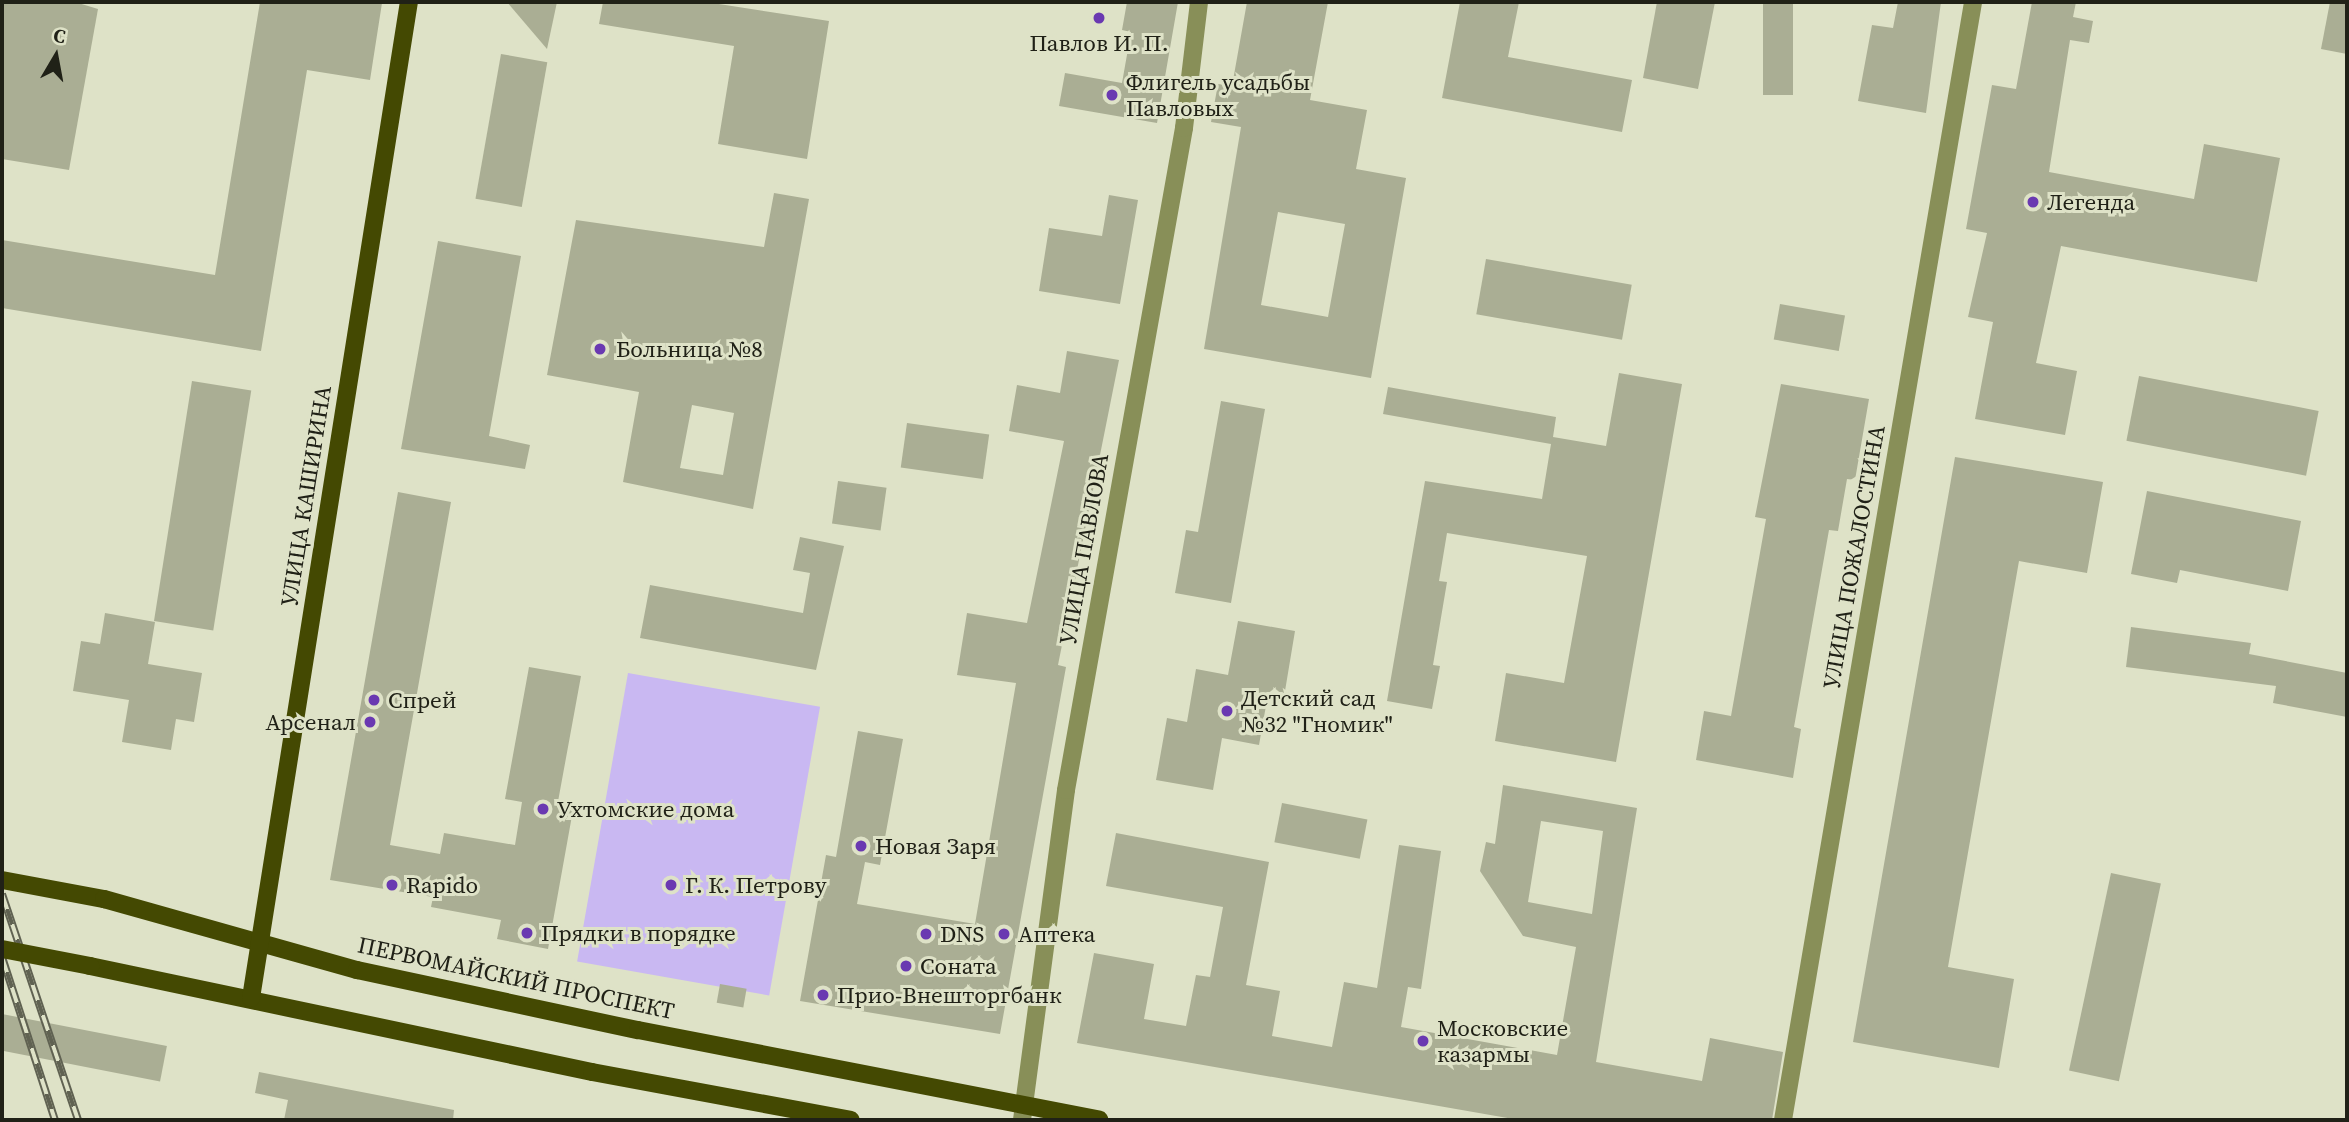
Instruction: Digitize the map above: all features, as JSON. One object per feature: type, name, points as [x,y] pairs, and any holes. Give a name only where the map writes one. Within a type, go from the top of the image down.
[{"type":"main road","name":"УЛИЦА КАШИРИНА","points":[[251,998],[409,2]]},
{"type":"main road","name":"ПЕРВОМАЙСКИЙ ПРОСПЕКТ","points":[[2,880],[104,899],[261,940],[358,970],[1023,1113],[1099,1120]]},
{"type":"main road","points":[[2,949],[251,998],[579,1069],[850,1120]]},
{"type":"street","name":"УЛИЦА ПАВЛОВА","points":[[1023,1113],[1066,790],[1184,128],[1199,2]]},
{"type":"street","name":"УЛИЦА ПОЖАЛОСТИНА","points":[[1783,1120],[1973,2]]},
{"type":"shaded area","points":[[628,673],[820,707],[769,995],[577,962]]},
{"type":"building","points":[[2,2],[75,2],[98,9],[69,170],[2,159]]},
{"type":"building","points":[[260,2],[382,3],[370,80],[307,70],[261,351],[2,308],[2,240],[215,275]]},
{"type":"building","points":[[507,2],[557,2],[547,49]]},
{"type":"building","points":[[603,2],[706,2],[829,21],[807,159],[718,144],[734,46],[599,24]]},
{"type":"building","name":"Флигель усадьбы Павловых","points":[[1127,2],[1178,2],[1157,123],[1059,106],[1065,73],[1122,83],[1131,32],[1122,30]]},
{"type":"building","points":[[1247,2],[1328,2],[1310,100],[1367,110],[1356,169],[1406,178],[1371,378],[1204,349],[1241,127],[1211,122],[1218,84],[1232,86]],"holes":[[[1278,212],[1345,224],[1328,317],[1261,305]]]},
{"type":"building","points":[[1460,2],[1519,2],[1508,57],[1632,80],[1622,132],[1442,98]]},
{"type":"building","points":[[1657,2],[1715,2],[1698,89],[1643,78]]},
{"type":"building","points":[[1763,2],[1793,2],[1793,95],[1763,95]]},
{"type":"building","points":[[1898,2],[1941,2],[1926,113],[1858,101],[1872,25],[1893,28]]},
{"type":"building","points":[[2032,2],[2076,2],[2073,17],[2093,21],[2089,43],[2070,40],[2049,172],[2194,199],[2204,144],[2280,158],[2257,282],[2061,246],[2036,363],[2077,371],[2065,435],[1975,419],[1993,322],[1968,317],[1987,233],[1966,229],[1992,85],[2016,89]]},
{"type":"building","points":[[2330,2],[2347,2],[2347,54],[2321,49]]},
{"type":"building","points":[[501,54],[547,62],[522,207],[475,199]]},
{"type":"building","points":[[774,193],[809,199],[753,509],[623,482],[639,392],[547,375],[576,220],[764,247]],"holes":[[[692,405],[734,413],[723,475],[680,468]]]},
{"type":"building","points":[[1109,195],[1138,200],[1120,304],[1039,291],[1049,228],[1102,236]]},
{"type":"building","points":[[438,241],[521,256],[489,436],[530,445],[525,469],[401,449]]},
{"type":"building","points":[[1486,259],[1632,285],[1622,340],[1476,314]]},
{"type":"building","points":[[1780,304],[1845,315],[1839,351],[1774,339]]},
{"type":"building","points":[[1067,351],[1119,360],[1058,665],[1066,667],[1000,1034],[800,1001],[826,855],[836,857],[858,731],[903,739],[880,865],[865,862],[857,904],[975,924],[1016,683],[957,675],[967,613],[1027,623],[1064,441],[1009,431],[1017,385],[1060,393]]},
{"type":"building","points":[[1619,373],[1682,384],[1616,762],[1495,741],[1506,673],[1564,683],[1587,556],[1447,533],[1439,581],[1447,582],[1433,665],[1440,666],[1432,709],[1387,701],[1425,481],[1542,499],[1551,444],[1383,414],[1388,387],[1556,417],[1553,437],[1606,446]]},
{"type":"building","points":[[2139,376],[2319,411],[2306,476],[2126,441]]},
{"type":"building","points":[[192,381],[251,390],[213,630],[154,621]]},
{"type":"building","points":[[1781,384],[1869,399],[1855,480],[1847,479],[1838,531],[1829,530],[1794,727],[1801,729],[1793,778],[1696,760],[1704,711],[1731,716],[1766,519],[1755,517]]},
{"type":"building","points":[[1221,401],[1265,409],[1231,603],[1175,593],[1186,530],[1198,532]]},
{"type":"building","points":[[907,423],[989,435],[983,479],[901,468]]},
{"type":"building","points":[[1955,457],[2103,482],[2087,573],[2019,561],[1948,967],[2014,979],[1999,1068],[1853,1042]]},
{"type":"building","points":[[838,481],[887,488],[881,530],[832,524]]},
{"type":"building","points":[[2147,491],[2301,521],[2288,591],[2180,570],[2177,583],[2131,574]]},
{"type":"building","points":[[398,492],[451,502],[390,845],[440,854],[444,833],[515,845],[522,802],[505,799],[529,667],[581,676],[557,807],[573,810],[548,949],[497,939],[501,920],[431,907],[433,897],[330,880]]},
{"type":"building","points":[[800,537],[844,546],[816,670],[640,638],[650,585],[803,613],[810,573],[793,570]]},
{"type":"building","points":[[105,613],[155,622],[148,664],[202,673],[194,722],[176,719],[171,750],[122,742],[129,700],[73,691],[81,641],[100,644]]},
{"type":"building","name":"Детский сад №32 \"Гномик\"","points":[[1238,621],[1295,631],[1283,703],[1267,700],[1259,745],[1222,738],[1213,790],[1156,780],[1167,718],[1187,722],[1196,669],[1228,675]]},
{"type":"building","points":[[2131,627],[2251,643],[2249,654],[2347,673],[2347,717],[2273,703],[2276,686],[2126,667]]},
{"type":"building","points":[[1503,785],[1637,808],[1596,1062],[1702,1081],[1710,1038],[1783,1052],[1772,1120],[1519,1120],[1077,1043],[1094,953],[1154,964],[1144,1019],[1186,1026],[1196,975],[1210,977],[1223,907],[1106,886],[1116,833],[1269,862],[1246,985],[1280,991],[1272,1036],[1332,1047],[1344,982],[1377,988],[1399,845],[1441,851],[1421,989],[1408,987],[1401,1027],[1557,1055],[1576,947],[1523,936],[1480,871],[1486,842],[1495,844]],"holes":[[[1541,821],[1603,831],[1592,914],[1528,902]]]},
{"type":"building","points":[[1282,803],[1367,820],[1360,859],[1274,842]]},
{"type":"building","points":[[2111,873],[2161,884],[2119,1081],[2069,1071]]},
{"type":"building","points":[[720,984],[747,989],[743,1007],[717,1003]]},
{"type":"building","points":[[2,1014],[167,1046],[160,1081],[2,1051]]},
{"type":"building","points":[[259,1072],[454,1110],[453,1120],[284,1120],[288,1100],[255,1093]]},
{"type":"railway","points":[[2,894],[78,1120]]},
{"type":"railway","points":[[2,957],[55,1120]]},
{"type":"place","name":"Павлов И. П.","points":[[1099,18]]},
{"type":"place","name":"Флигель усадьбы Павловых","points":[[1112,95]]},
{"type":"place","name":"Легенда","points":[[2033,202]]},
{"type":"place","name":"Больница №8","points":[[600,349]]},
{"type":"place","name":"Спрей","points":[[374,700]]},
{"type":"place","name":"Детский сад №32 \"Гномик\"","points":[[1227,711]]},
{"type":"place","name":"Арсенал","points":[[370,722]]},
{"type":"place","name":"Ухтомские дома","points":[[543,809]]},
{"type":"place","name":"Новая Заря","points":[[861,846]]},
{"type":"place","name":"Rapido","points":[[392,885]]},
{"type":"place","name":"Г. К. Петрову","points":[[671,885]]},
{"type":"place","name":"Прядки в порядке","points":[[527,933]]},
{"type":"place","name":"DNS","points":[[926,934]]},
{"type":"place","name":"Аптека","points":[[1004,934]]},
{"type":"place","name":"Соната","points":[[906,966]]},
{"type":"place","name":"Прио-Внешторгбанк","points":[[823,995]]},
{"type":"place","name":"Московские казармы","points":[[1423,1041]]}]
